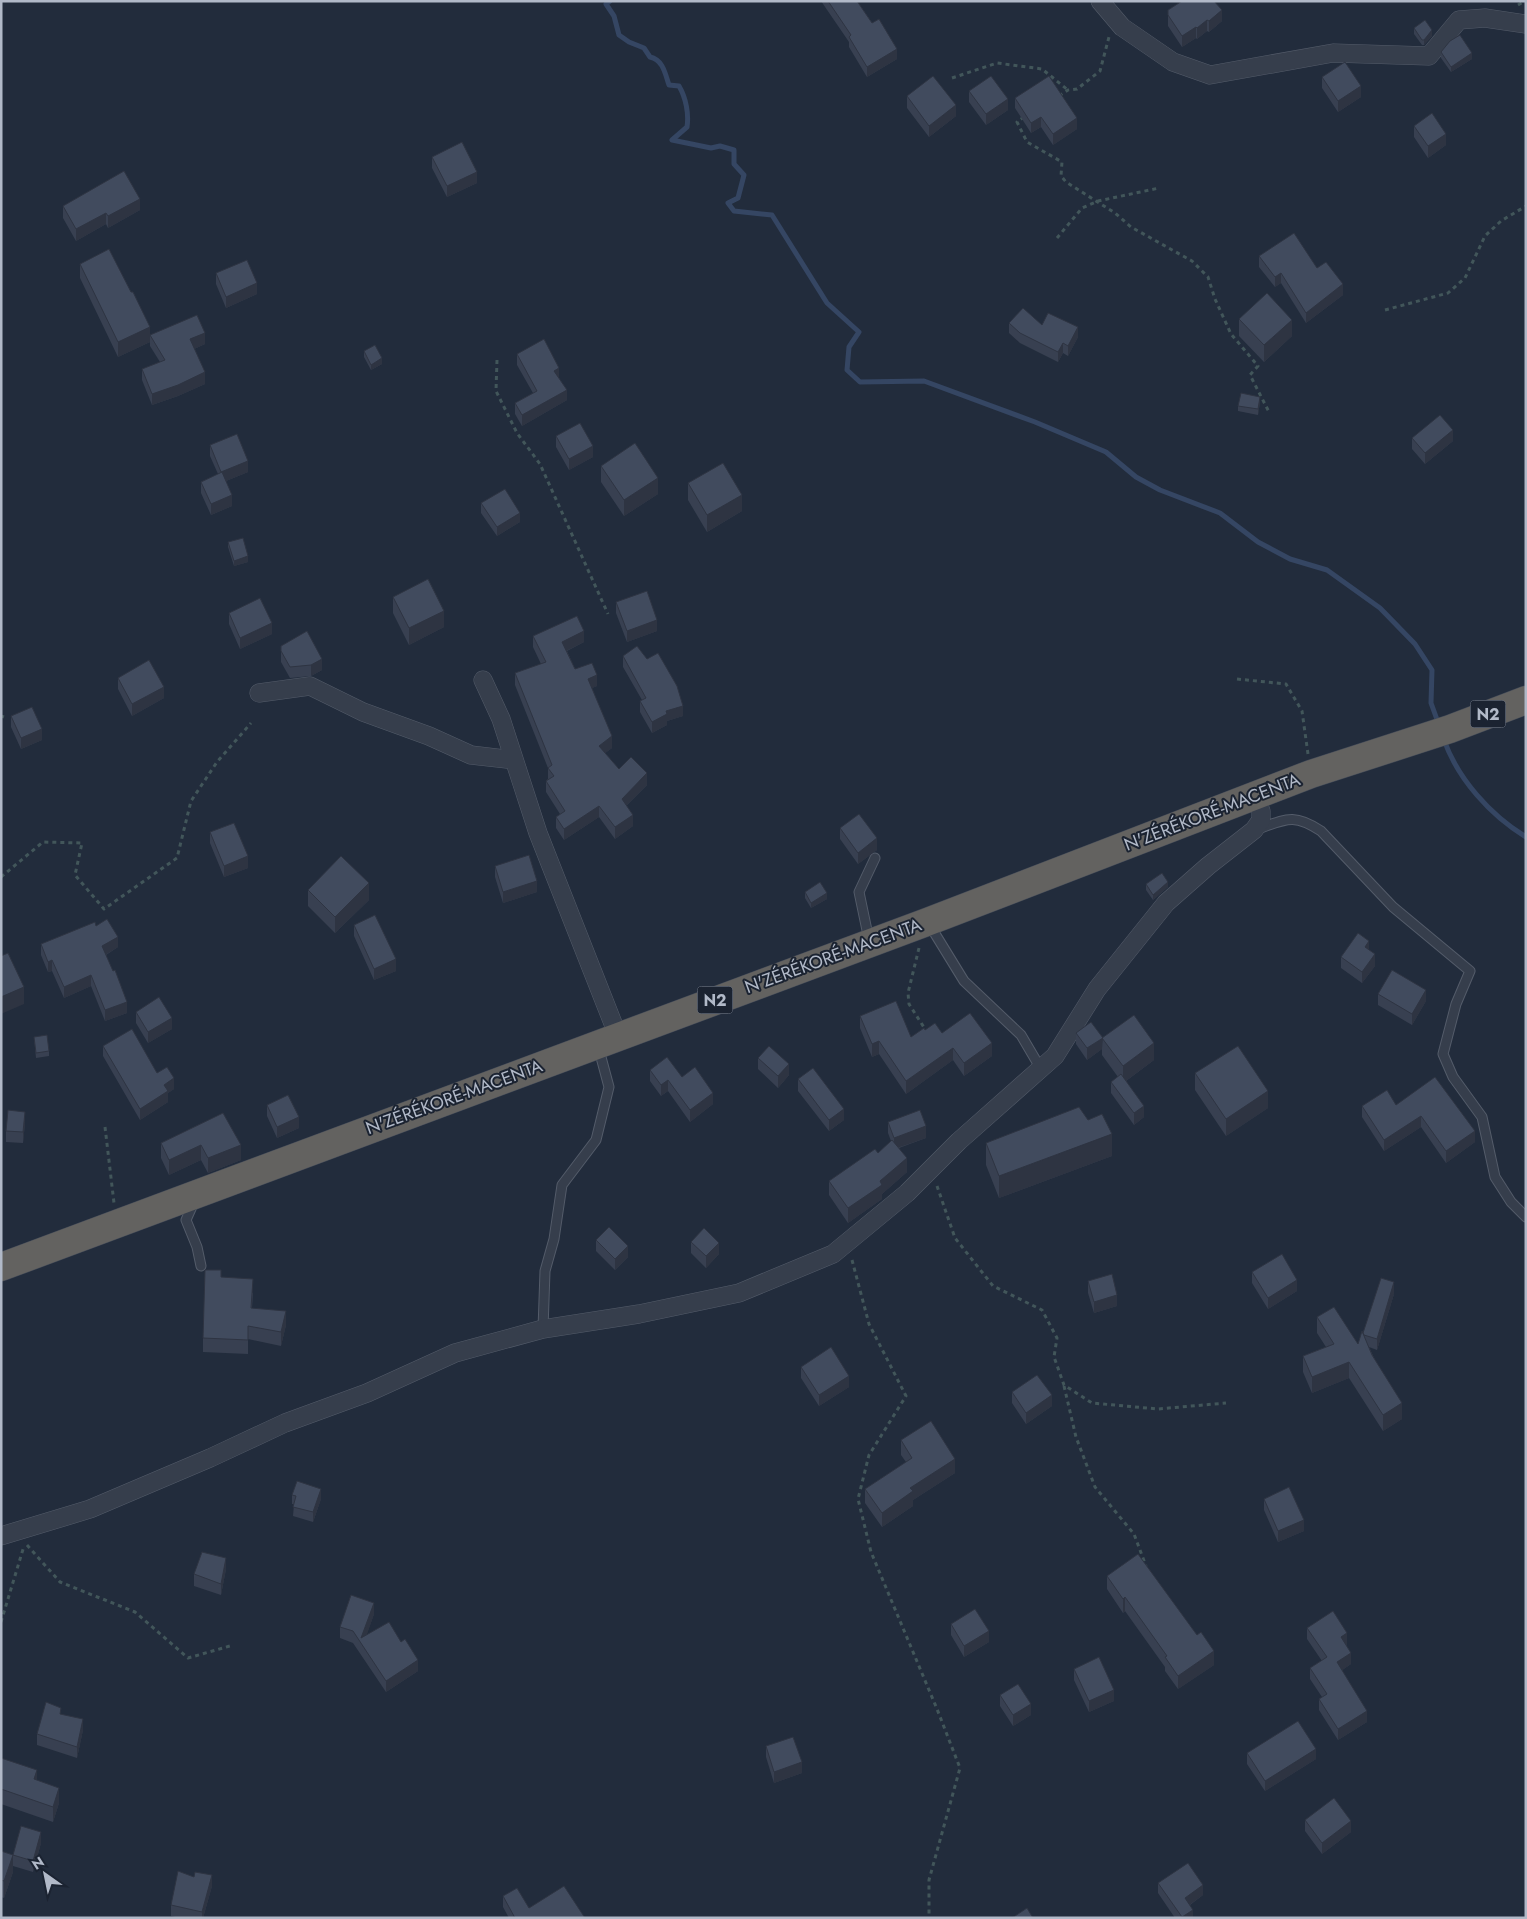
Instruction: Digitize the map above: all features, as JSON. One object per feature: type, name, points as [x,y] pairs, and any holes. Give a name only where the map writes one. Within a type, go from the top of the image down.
[{"type":"highway","name":"N'ZÉRÉKORÉ-MACENTA","points":[[1,1267],[927,922],[1311,774],[1440,732],[1526,700]]},
{"type":"street","points":[[1100,1],[1122,27],[1173,62],[1210,76],[1333,53],[1429,56],[1459,20],[1485,18],[1526,24]]},
{"type":"street","points":[[483,680],[500,719],[607,1040]]},
{"type":"street","points":[[259,693],[310,686],[363,712],[429,736],[471,755],[514,760]]},
{"type":"street","points":[[1,1536],[90,1509],[210,1458],[285,1423],[367,1393],[455,1353],[543,1329],[639,1314],[739,1293],[833,1254],[906,1193],[959,1141],[1055,1056],[1097,990],[1166,903],[1208,866],[1254,830],[1261,820],[1254,796]]},
{"type":"lane","points":[[1254,830],[1286,820],[1297,819],[1315,827],[1321,831],[1393,907],[1470,971],[1456,1004],[1442,1054],[1454,1077],[1482,1117],[1495,1176],[1511,1202],[1526,1217]]},
{"type":"lane","points":[[870,943],[859,892],[875,858]]},
{"type":"lane","points":[[927,922],[964,981],[1021,1035],[1041,1069]]},
{"type":"lane","points":[[543,1329],[545,1272],[554,1239],[562,1185],[596,1140],[609,1087],[607,1040]]},
{"type":"lane","points":[[199,1192],[186,1220],[201,1266]]},
{"type":"path","points":[[1054,99],[1068,90],[1077,89],[1100,71],[1115,18]]},
{"type":"path","points":[[952,78],[997,63],[1042,69],[1068,90]]},
{"type":"path","points":[[1032,112],[1017,122],[1027,142],[1062,162],[1061,176],[1066,182],[1098,201],[1131,227],[1192,261],[1208,277],[1215,299],[1232,334],[1258,366],[1250,375],[1270,412]]},
{"type":"path","points":[[1057,238],[1082,208],[1098,201],[1160,188]]},
{"type":"path","points":[[1385,310],[1448,293],[1465,278],[1485,236],[1500,221],[1526,206]]},
{"type":"path","points":[[497,360],[496,391],[517,433],[540,464],[608,614]]},
{"type":"path","points":[[1237,678],[1286,684],[1302,711],[1311,774]]},
{"type":"path","points":[[1,877],[44,842],[82,843],[75,875],[104,909],[177,858],[191,800],[217,762],[251,723]]},
{"type":"path","points":[[920,1035],[925,1029],[909,1004],[908,993],[914,962],[927,922]]},
{"type":"path","points":[[105,1127],[117,1224]]},
{"type":"path","points":[[931,1169],[955,1238],[993,1286],[1042,1310],[1057,1338],[1054,1357],[1064,1385],[1076,1437],[1096,1487],[1134,1534],[1146,1567]]},
{"type":"path","points":[[847,1242],[869,1324],[906,1396],[869,1455],[858,1499],[871,1552],[960,1768],[929,1880],[929,1918]]},
{"type":"path","points":[[1064,1385],[1092,1404],[1158,1409],[1226,1403]]},
{"type":"path","points":[[1,1622],[25,1543],[60,1582],[135,1612],[188,1658],[230,1646]]},
{"type":"building","points":[[828,1],[857,1],[872,23],[879,19],[897,49],[867,67],[849,37],[851,35]]},
{"type":"building","points":[[1182,1],[1214,1],[1222,10],[1209,21],[1207,20],[1182,36],[1168,15],[1168,10]]},
{"type":"building","points":[[1425,20],[1432,30],[1422,40],[1414,28]]},
{"type":"building","points":[[1460,35],[1472,53],[1451,67],[1441,52],[1450,41]]},
{"type":"building","points":[[1345,62],[1361,86],[1338,101],[1322,77]]},
{"type":"building","points":[[933,76],[956,105],[929,126],[907,96]]},
{"type":"building","points":[[991,76],[1008,99],[986,114],[969,91]]},
{"type":"building","points":[[1049,76],[1077,118],[1053,134],[1041,117],[1031,123],[1015,98]]},
{"type":"building","points":[[1432,113],[1446,134],[1428,146],[1414,126]]},
{"type":"building","points":[[462,142],[477,172],[447,186],[432,157]]},
{"type":"building","points":[[124,171],[140,199],[108,216],[106,213],[76,229],[63,206]]},
{"type":"building","points":[[1294,233],[1317,268],[1326,262],[1343,284],[1306,313],[1281,273],[1275,277],[1259,256]]},
{"type":"building","points":[[109,249],[150,327],[118,342],[80,264]]},
{"type":"building","points":[[247,260],[257,283],[226,297],[216,273]]},
{"type":"building","points":[[1267,293],[1292,320],[1264,345],[1239,319]]},
{"type":"building","points":[[1023,308],[1042,325],[1048,313],[1078,327],[1068,346],[1063,343],[1058,352],[1020,333],[1009,323]]},
{"type":"building","points":[[197,315],[205,333],[190,339],[205,372],[178,385],[152,394],[142,369],[165,360],[150,335]]},
{"type":"building","points":[[544,339],[559,368],[554,371],[567,390],[522,415],[515,403],[537,391],[517,354]]},
{"type":"building","points":[[375,345],[382,358],[371,365],[364,351]]},
{"type":"building","points":[[1241,393],[1260,397],[1258,409],[1238,406]]},
{"type":"building","points":[[1440,415],[1453,430],[1425,453],[1412,438]]},
{"type":"building","points":[[580,423],[593,446],[569,459],[556,436]]},
{"type":"building","points":[[237,434],[248,461],[221,472],[210,445]]},
{"type":"building","points":[[635,443],[658,478],[624,500],[601,466]]},
{"type":"building","points":[[723,463],[742,495],[707,515],[688,483]]},
{"type":"building","points":[[222,472],[232,495],[211,504],[201,482]]},
{"type":"building","points":[[505,489],[520,513],[497,527],[481,503]]},
{"type":"building","points":[[243,538],[248,556],[234,561],[228,542]]},
{"type":"building","points":[[428,579],[444,611],[409,628],[393,597]]},
{"type":"building","points":[[647,591],[657,620],[627,631],[616,602]]},
{"type":"building","points":[[260,598],[272,623],[240,638],[229,613]]},
{"type":"building","points":[[577,616],[584,631],[562,642],[575,669],[592,663],[597,675],[588,679],[612,736],[599,746],[619,769],[631,757],[647,773],[622,799],[633,815],[615,827],[599,806],[564,829],[556,817],[565,811],[546,781],[554,776],[548,768],[552,765],[515,673],[546,662],[533,636]]},
{"type":"building","points":[[307,631],[322,659],[311,665],[290,667],[281,651],[281,646]]},
{"type":"building","points":[[637,646],[647,659],[658,653],[677,686],[683,706],[666,711],[667,714],[652,722],[640,701],[646,698],[623,656]]},
{"type":"building","points":[[149,660],[164,687],[132,704],[118,678]]},
{"type":"building","points":[[32,707],[42,729],[21,738],[11,716]]},
{"type":"building","points":[[859,814],[877,838],[858,853],[840,828]]},
{"type":"building","points":[[234,823],[248,856],[224,866],[210,832]]},
{"type":"building","points":[[529,855],[537,881],[503,892],[495,866]]},
{"type":"building","points":[[341,856],[369,883],[335,917],[308,890]]},
{"type":"building","points":[[1162,873],[1168,882],[1153,895],[1146,884]]},
{"type":"building","points":[[820,882],[827,893],[811,903],[805,892]]},
{"type":"building","points":[[375,915],[396,959],[374,969],[354,925]]},
{"type":"building","points":[[107,919],[118,937],[102,946],[113,971],[115,970],[127,1002],[105,1010],[91,975],[64,987],[52,960],[48,962],[41,944],[95,922],[96,926]]},
{"type":"building","points":[[1358,933],[1369,941],[1365,947],[1375,954],[1362,972],[1341,957]]},
{"type":"building","points":[[8,953],[24,987],[1,997],[1,956]]},
{"type":"building","points":[[1392,970],[1426,990],[1412,1014],[1378,994]]},
{"type":"building","points":[[159,997],[172,1018],[148,1032],[136,1012]]},
{"type":"building","points":[[896,1001],[911,1037],[935,1023],[942,1033],[970,1013],[992,1043],[964,1063],[953,1048],[906,1081],[879,1041],[872,1044],[860,1016]]},
{"type":"building","points":[[1134,1015],[1154,1043],[1123,1066],[1102,1038]]},
{"type":"building","points":[[1091,1022],[1103,1038],[1087,1048],[1076,1033]]},
{"type":"building","points":[[132,1029],[157,1073],[167,1067],[174,1078],[164,1085],[168,1091],[140,1109],[103,1046]]},
{"type":"building","points":[[47,1035],[49,1051],[36,1053],[34,1037]]},
{"type":"building","points":[[769,1046],[789,1064],[778,1076],[758,1058]]},
{"type":"building","points":[[1238,1046],[1268,1091],[1226,1119],[1195,1073]]},
{"type":"building","points":[[667,1057],[682,1077],[695,1067],[713,1093],[690,1110],[668,1080],[661,1085],[650,1070]]},
{"type":"building","points":[[813,1068],[844,1109],[829,1120],[798,1079]]},
{"type":"building","points":[[1121,1074],[1144,1106],[1134,1113],[1111,1082]]},
{"type":"building","points":[[1435,1077],[1475,1131],[1446,1151],[1421,1116],[1384,1140],[1362,1106],[1387,1090],[1396,1105]]},
{"type":"building","points":[[288,1095],[299,1117],[277,1127],[267,1105]]},
{"type":"building","points":[[1079,1107],[1088,1120],[1102,1114],[1112,1134],[999,1176],[986,1143]]},
{"type":"building","points":[[8,1110],[25,1112],[23,1132],[6,1131]]},
{"type":"building","points":[[920,1110],[926,1126],[894,1138],[888,1122]]},
{"type":"building","points":[[223,1113],[241,1145],[208,1158],[201,1145],[169,1160],[161,1143]]},
{"type":"building","points":[[892,1140],[907,1158],[880,1181],[882,1185],[848,1208],[829,1181],[875,1149],[878,1153]]},
{"type":"building","points":[[609,1227],[628,1246],[615,1259],[596,1240]]},
{"type":"building","points":[[704,1228],[719,1243],[706,1256],[691,1242]]},
{"type":"building","points":[[1282,1254],[1297,1280],[1268,1298],[1252,1272]]},
{"type":"building","points":[[205,1270],[221,1270],[221,1277],[253,1279],[251,1308],[286,1311],[281,1332],[248,1326],[248,1340],[203,1338]]},
{"type":"building","points":[[1112,1274],[1117,1295],[1094,1302],[1088,1281]]},
{"type":"building","points":[[1381,1278],[1394,1282],[1377,1339],[1363,1333]]},
{"type":"building","points":[[1334,1307],[1358,1344],[1362,1331],[1372,1355],[1402,1403],[1383,1415],[1349,1362],[1312,1377],[1303,1356],[1334,1344],[1317,1317]]},
{"type":"building","points":[[831,1347],[849,1376],[819,1395],[801,1367]]},
{"type":"building","points":[[1037,1375],[1052,1395],[1026,1413],[1012,1392]]},
{"type":"building","points":[[931,1421],[955,1459],[910,1488],[913,1491],[882,1513],[865,1489],[912,1458],[901,1440]]},
{"type":"building","points":[[297,1481],[321,1489],[313,1512],[293,1507],[296,1496],[292,1495]]},
{"type":"building","points":[[1289,1487],[1304,1520],[1278,1531],[1264,1499]]},
{"type":"building","points":[[202,1552],[226,1558],[221,1584],[194,1574]]},
{"type":"building","points":[[1138,1554],[1197,1635],[1201,1632],[1214,1651],[1178,1676],[1165,1657],[1167,1656],[1125,1597],[1123,1599],[1107,1576]]},
{"type":"building","points":[[351,1595],[374,1603],[361,1638],[389,1622],[401,1642],[405,1639],[418,1660],[386,1681],[353,1631],[340,1627]]},
{"type":"building","points":[[975,1609],[989,1631],[964,1646],[951,1624]]},
{"type":"building","points":[[1333,1611],[1347,1633],[1341,1637],[1351,1653],[1337,1662],[1367,1711],[1338,1729],[1319,1699],[1327,1694],[1310,1668],[1327,1657],[1307,1628]]},
{"type":"building","points":[[1099,1657],[1114,1690],[1089,1701],[1074,1669]]},
{"type":"building","points":[[1018,1684],[1031,1704],[1013,1715],[1000,1695]]},
{"type":"building","points":[[46,1702],[61,1708],[60,1714],[83,1719],[77,1747],[37,1734]]},
{"type":"building","points":[[1298,1721],[1316,1749],[1265,1781],[1247,1753]]},
{"type":"building","points":[[793,1737],[802,1762],[774,1772],[766,1746]]},
{"type":"building","points":[[1,1758],[37,1770],[34,1779],[59,1788],[53,1807],[1,1789]]},
{"type":"building","points":[[1334,1798],[1351,1821],[1322,1843],[1305,1820]]},
{"type":"building","points":[[21,1826],[41,1832],[33,1861],[13,1855]]},
{"type":"building","points":[[1,1851],[13,1855],[4,1881],[1,1880]]},
{"type":"building","points":[[1188,1863],[1203,1885],[1185,1898],[1193,1910],[1182,1917],[1158,1883]]},
{"type":"building","points":[[178,1871],[194,1877],[195,1872],[212,1875],[202,1912],[171,1905]]},
{"type":"building","points":[[564,1886],[585,1918],[515,1918],[503,1896],[517,1888],[529,1908]]},
{"type":"building","points":[[1027,1908],[1033,1918],[1012,1918]]},
{"type":"waterway","points":[[610,1],[606,4],[614,16],[619,35],[629,42],[644,48],[650,57],[661,64],[669,85],[679,86],[686,106],[687,127],[672,140],[711,148],[720,146],[734,150],[734,164],[744,175],[738,198],[728,203],[734,211],[772,215],[827,303],[859,332],[849,347],[847,370],[860,382],[924,381],[1035,422],[1106,452],[1136,477],[1160,490],[1220,513],[1258,542],[1290,559],[1327,570],[1380,608],[1415,644],[1432,670],[1431,703],[1439,725]]},
{"type":"waterway","points":[[1444,740],[1458,769],[1477,795],[1500,818],[1526,837]]}]
